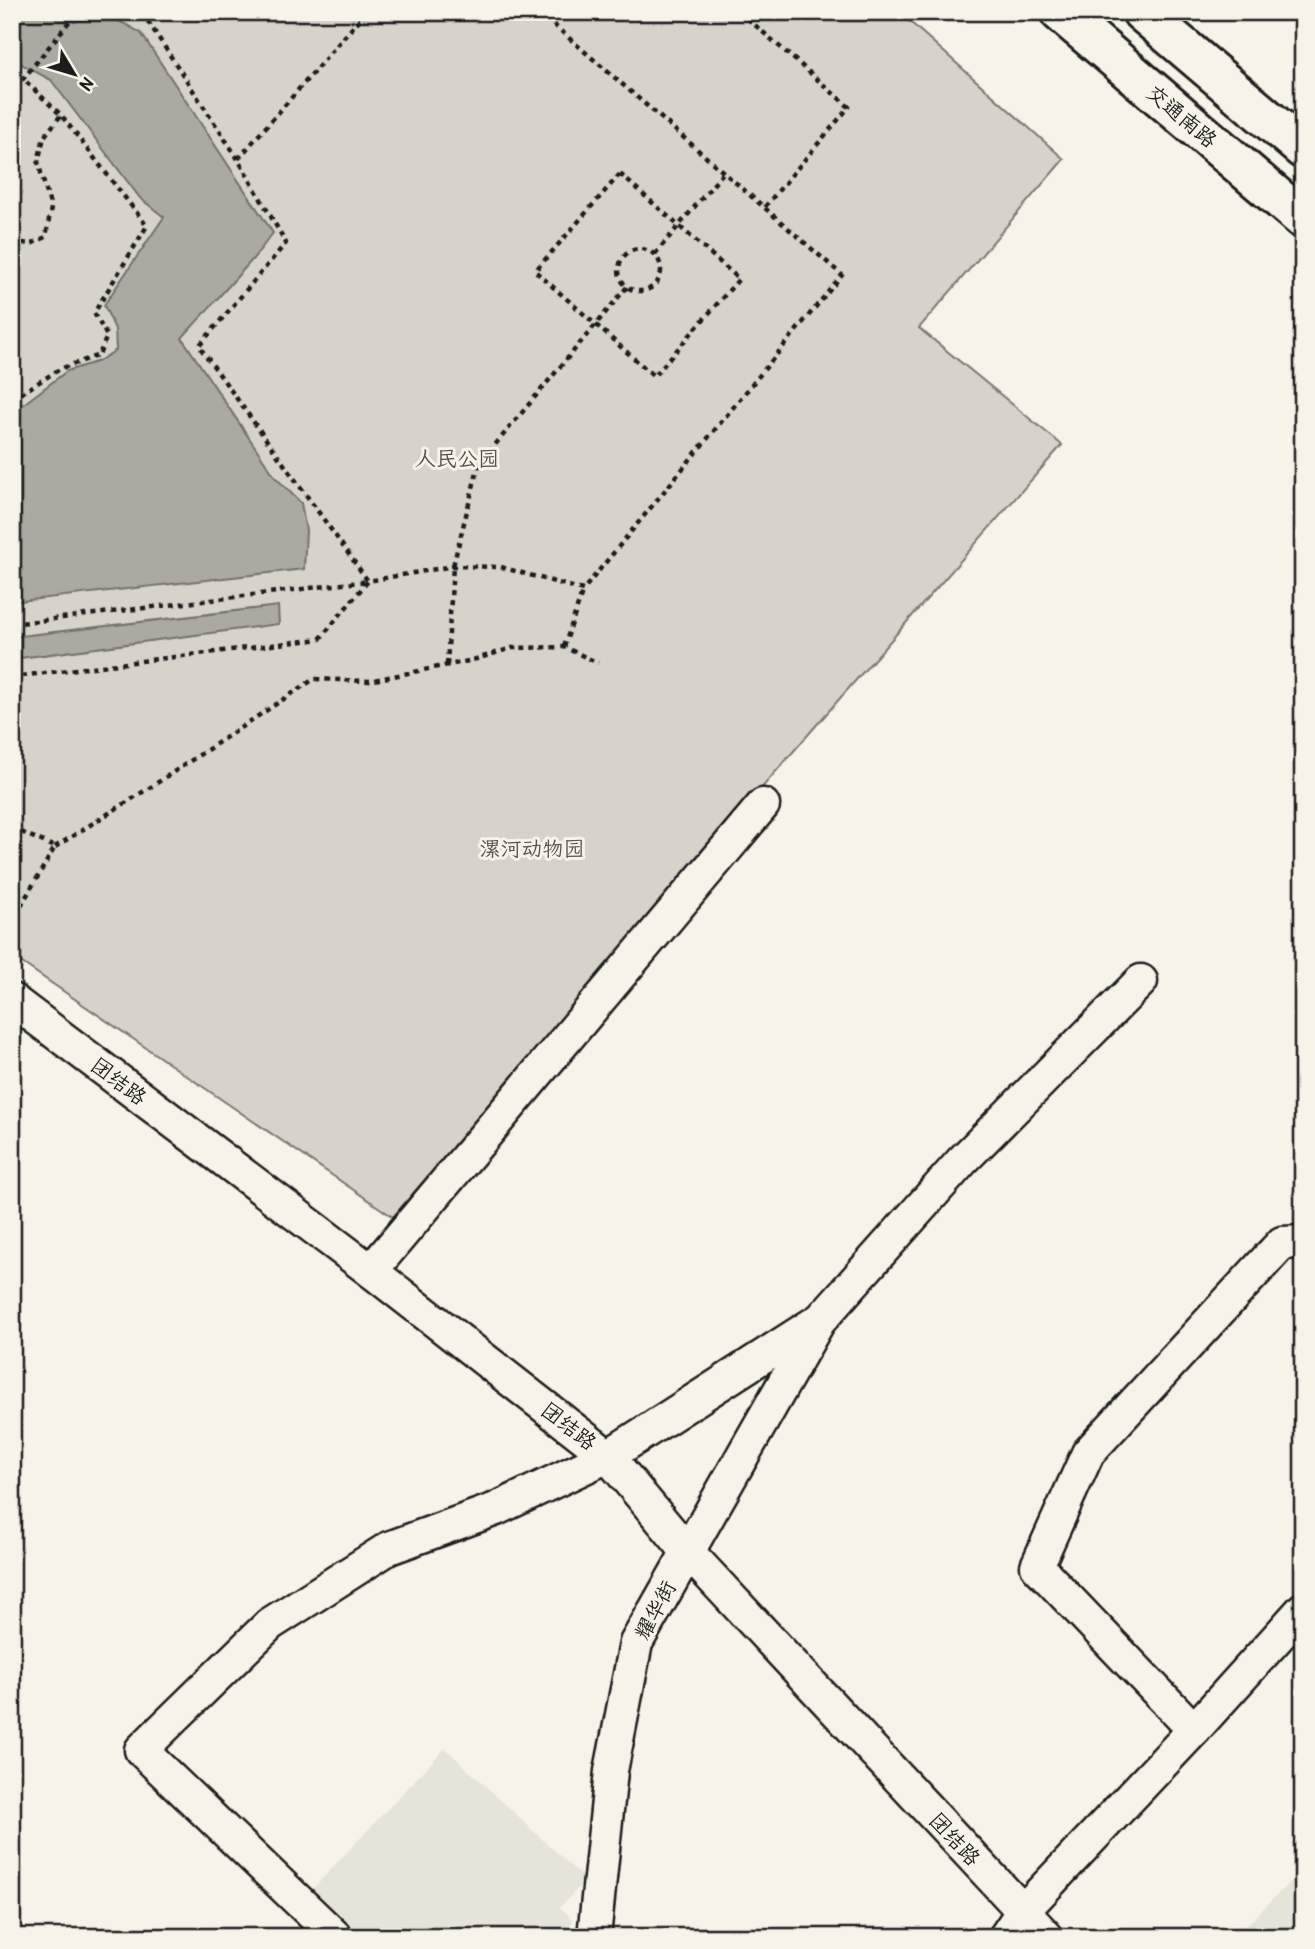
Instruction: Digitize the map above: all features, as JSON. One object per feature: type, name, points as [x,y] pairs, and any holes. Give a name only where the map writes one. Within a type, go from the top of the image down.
[{"type":"main road","name":"交通南路","points":[[1060,12],[1303,219]]},
{"type":"main road","points":[[1142,12],[1303,149]]},
{"type":"street","points":[[371,1272],[764,805]]},
{"type":"street","points":[[335,1937],[141,1750],[270,1624],[389,1548],[496,1508],[608,1456],[821,1319],[962,1161],[1141,981]]},
{"type":"street","name":"团结路","points":[[12,1000],[371,1272],[608,1456],[687,1551],[1014,1924],[1047,1937]]},
{"type":"street","points":[[1195,1730],[1037,1566],[1088,1453],[1282,1243],[1303,1242]]},
{"type":"street","name":"耀华街","points":[[594,1937],[611,1771],[636,1643],[821,1319]]},
{"type":"street","points":[[1014,1924],[1195,1730],[1303,1609]]},
{"type":"path","points":[[12,82],[23,79],[77,12]]},
{"type":"path","points":[[131,12],[145,18],[238,159],[286,243],[198,346],[368,581]]},
{"type":"path","points":[[238,159],[366,12]]},
{"type":"path","points":[[539,12],[842,275],[583,590],[564,647]]},
{"type":"path","points":[[740,12],[849,107],[763,209]]},
{"type":"path","points":[[12,399],[60,369],[99,355],[107,336],[94,313],[147,226],[61,115],[23,79]]},
{"type":"path","points":[[12,242],[31,243],[46,237],[51,208],[38,162],[44,137],[61,115]]},
{"type":"path","points":[[655,254],[723,173]]},
{"type":"path","points":[[620,174],[679,226],[739,279],[654,376],[535,271],[620,174]]},
{"type":"path","points":[[645,249],[655,254],[661,263],[662,274],[657,285],[648,291],[636,292],[626,287],[620,278],[619,266],[624,256],[633,250],[645,249]]},
{"type":"path","points":[[447,665],[453,566],[479,464],[626,287]]},
{"type":"path","points":[[12,624],[368,581],[453,566],[501,567],[583,590]]},
{"type":"path","points":[[12,677],[320,639],[368,581]]},
{"type":"path","points":[[12,921],[55,847],[155,785],[314,679],[369,681],[473,660],[512,648],[564,647],[598,663]]},
{"type":"path","points":[[12,828],[55,847]]},
{"type":"shaded area","points":[[12,12],[65,12],[74,22],[85,18],[109,17],[141,33],[273,233],[182,338],[276,478],[301,503],[306,531],[304,569],[12,602],[12,413],[67,371],[99,361],[116,350],[115,329],[104,305],[164,217],[140,198],[51,80],[16,61],[12,62]]},
{"type":"shaded area","points":[[278,606],[279,624],[12,659],[12,637]]},
{"type":"shaded area","points":[[445,1748],[586,1880],[560,1907],[574,1921],[558,1937],[351,1937],[307,1895]]},
{"type":"shaded area","points":[[1303,1869],[1303,1937],[1235,1937]]},
{"type":"green space","name":"人民公园","points":[[12,12],[899,12],[1064,159],[919,328],[1062,445],[778,769],[393,1217],[12,956]]},
{"type":"park label","name":"漯河动物园","points":[[532,848]]}]
